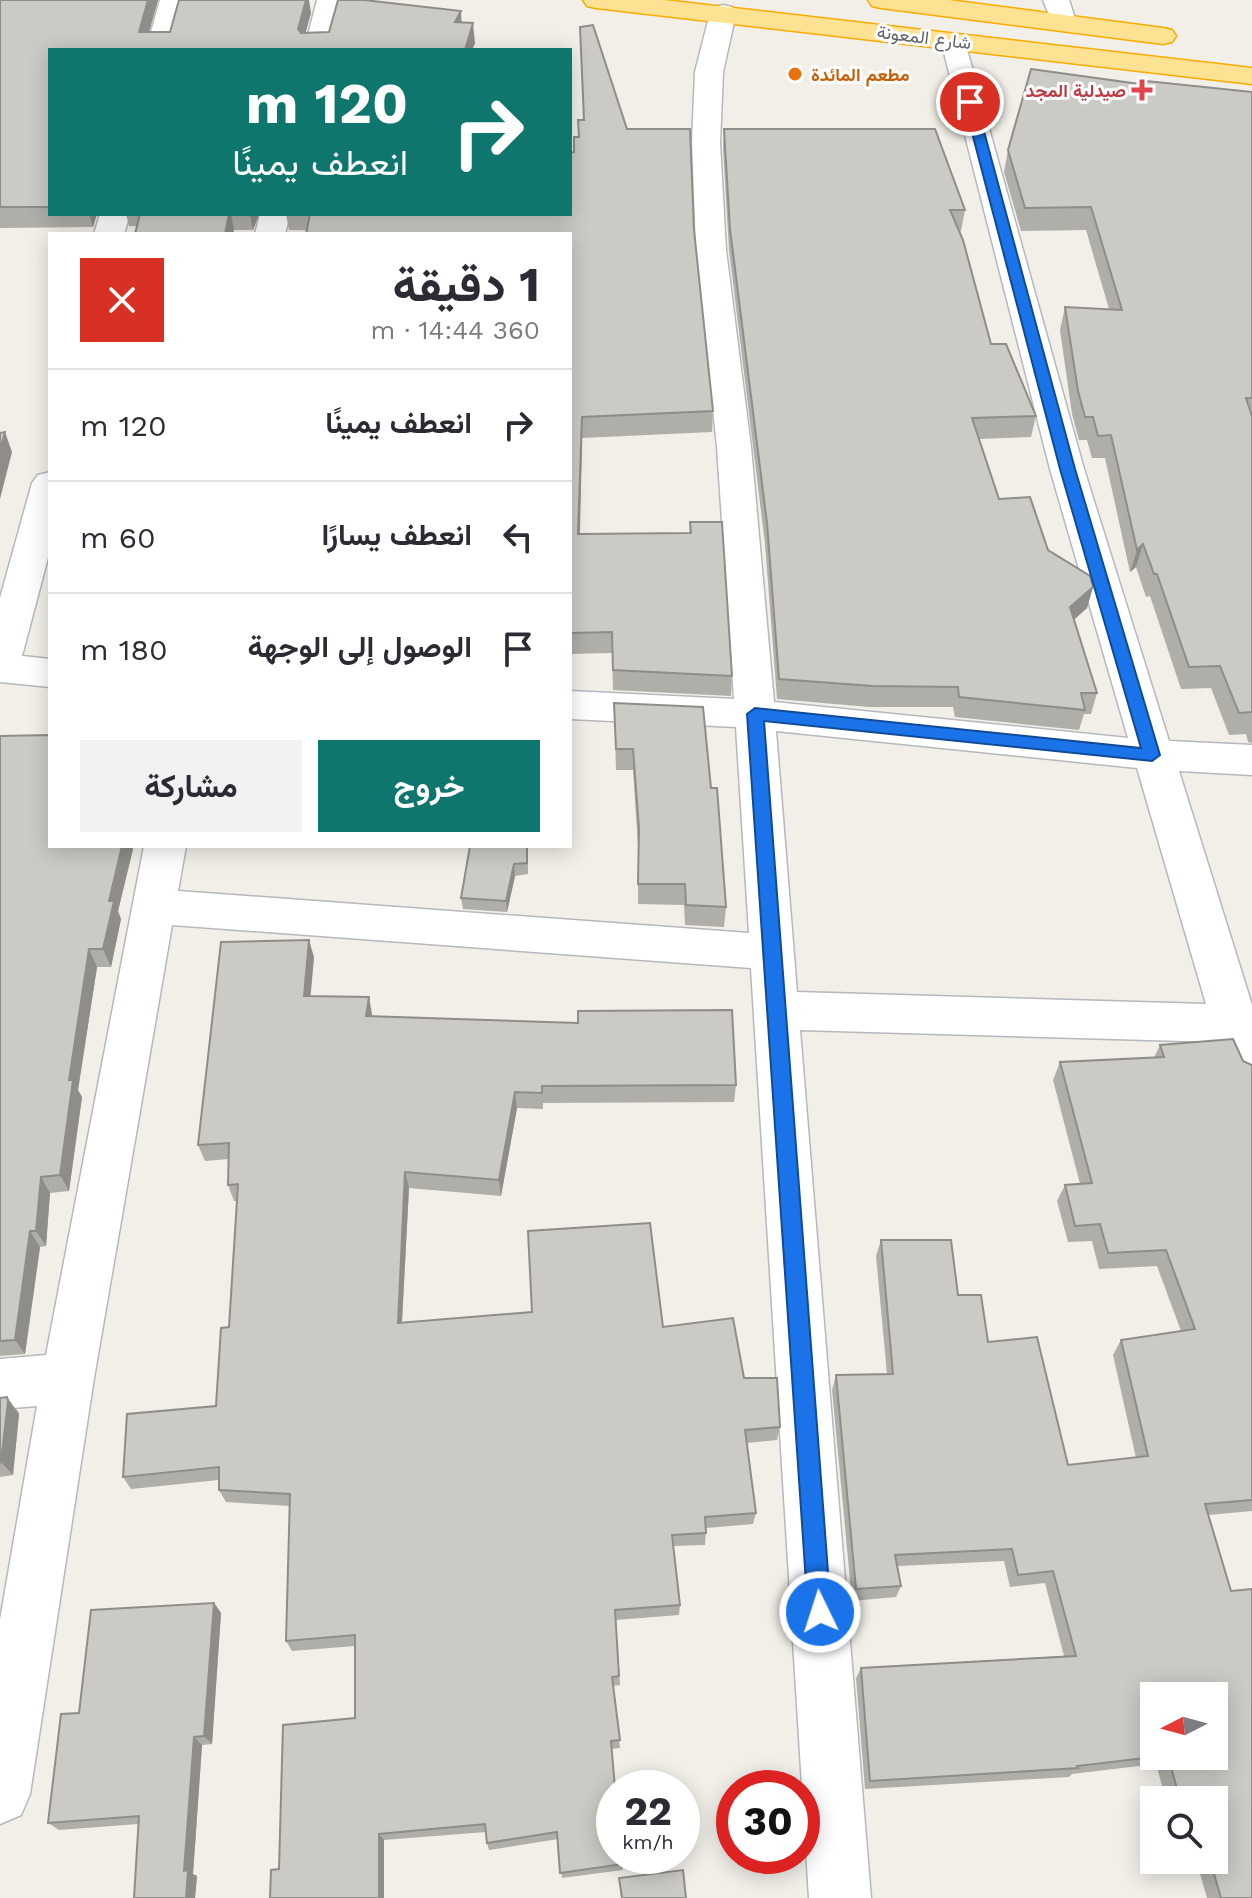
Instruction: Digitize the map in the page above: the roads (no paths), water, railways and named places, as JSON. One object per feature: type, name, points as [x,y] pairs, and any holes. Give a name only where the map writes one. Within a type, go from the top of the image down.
[{"type":"highway","name":"شارع المعونة","points":[[596,0],[1252,76]]},
{"type":"highway","name":"شارع المعونة","points":[[881,0],[1060,10],[1189,40]]},
{"type":"street","points":[[160,48],[173,0]]},
{"type":"street","points":[[318,48],[330,0]]},
{"type":"street","points":[[723,13],[709,72],[706,143],[711,250],[734,447],[755,714],[840,1898]]},
{"type":"street","points":[[954,41],[1067,469],[1152,755],[1243,1023],[1252,1064]]},
{"type":"street","points":[[48,490],[0,668],[48,673]]},
{"type":"street","points":[[572,705],[755,714],[1152,755],[1252,760]]},
{"type":"street","points":[[0,1794],[68,1378],[165,848]]},
{"type":"street","points":[[156,907],[771,952]]},
{"type":"street","points":[[775,1010],[1243,1023]]},
{"type":"street","points":[[0,1384],[68,1378]]},
{"type":"place","name":"مطعم المائدة","points":[[795,74]]},
{"type":"place","name":"صيدلية المجد","points":[[1142,90]]}]
